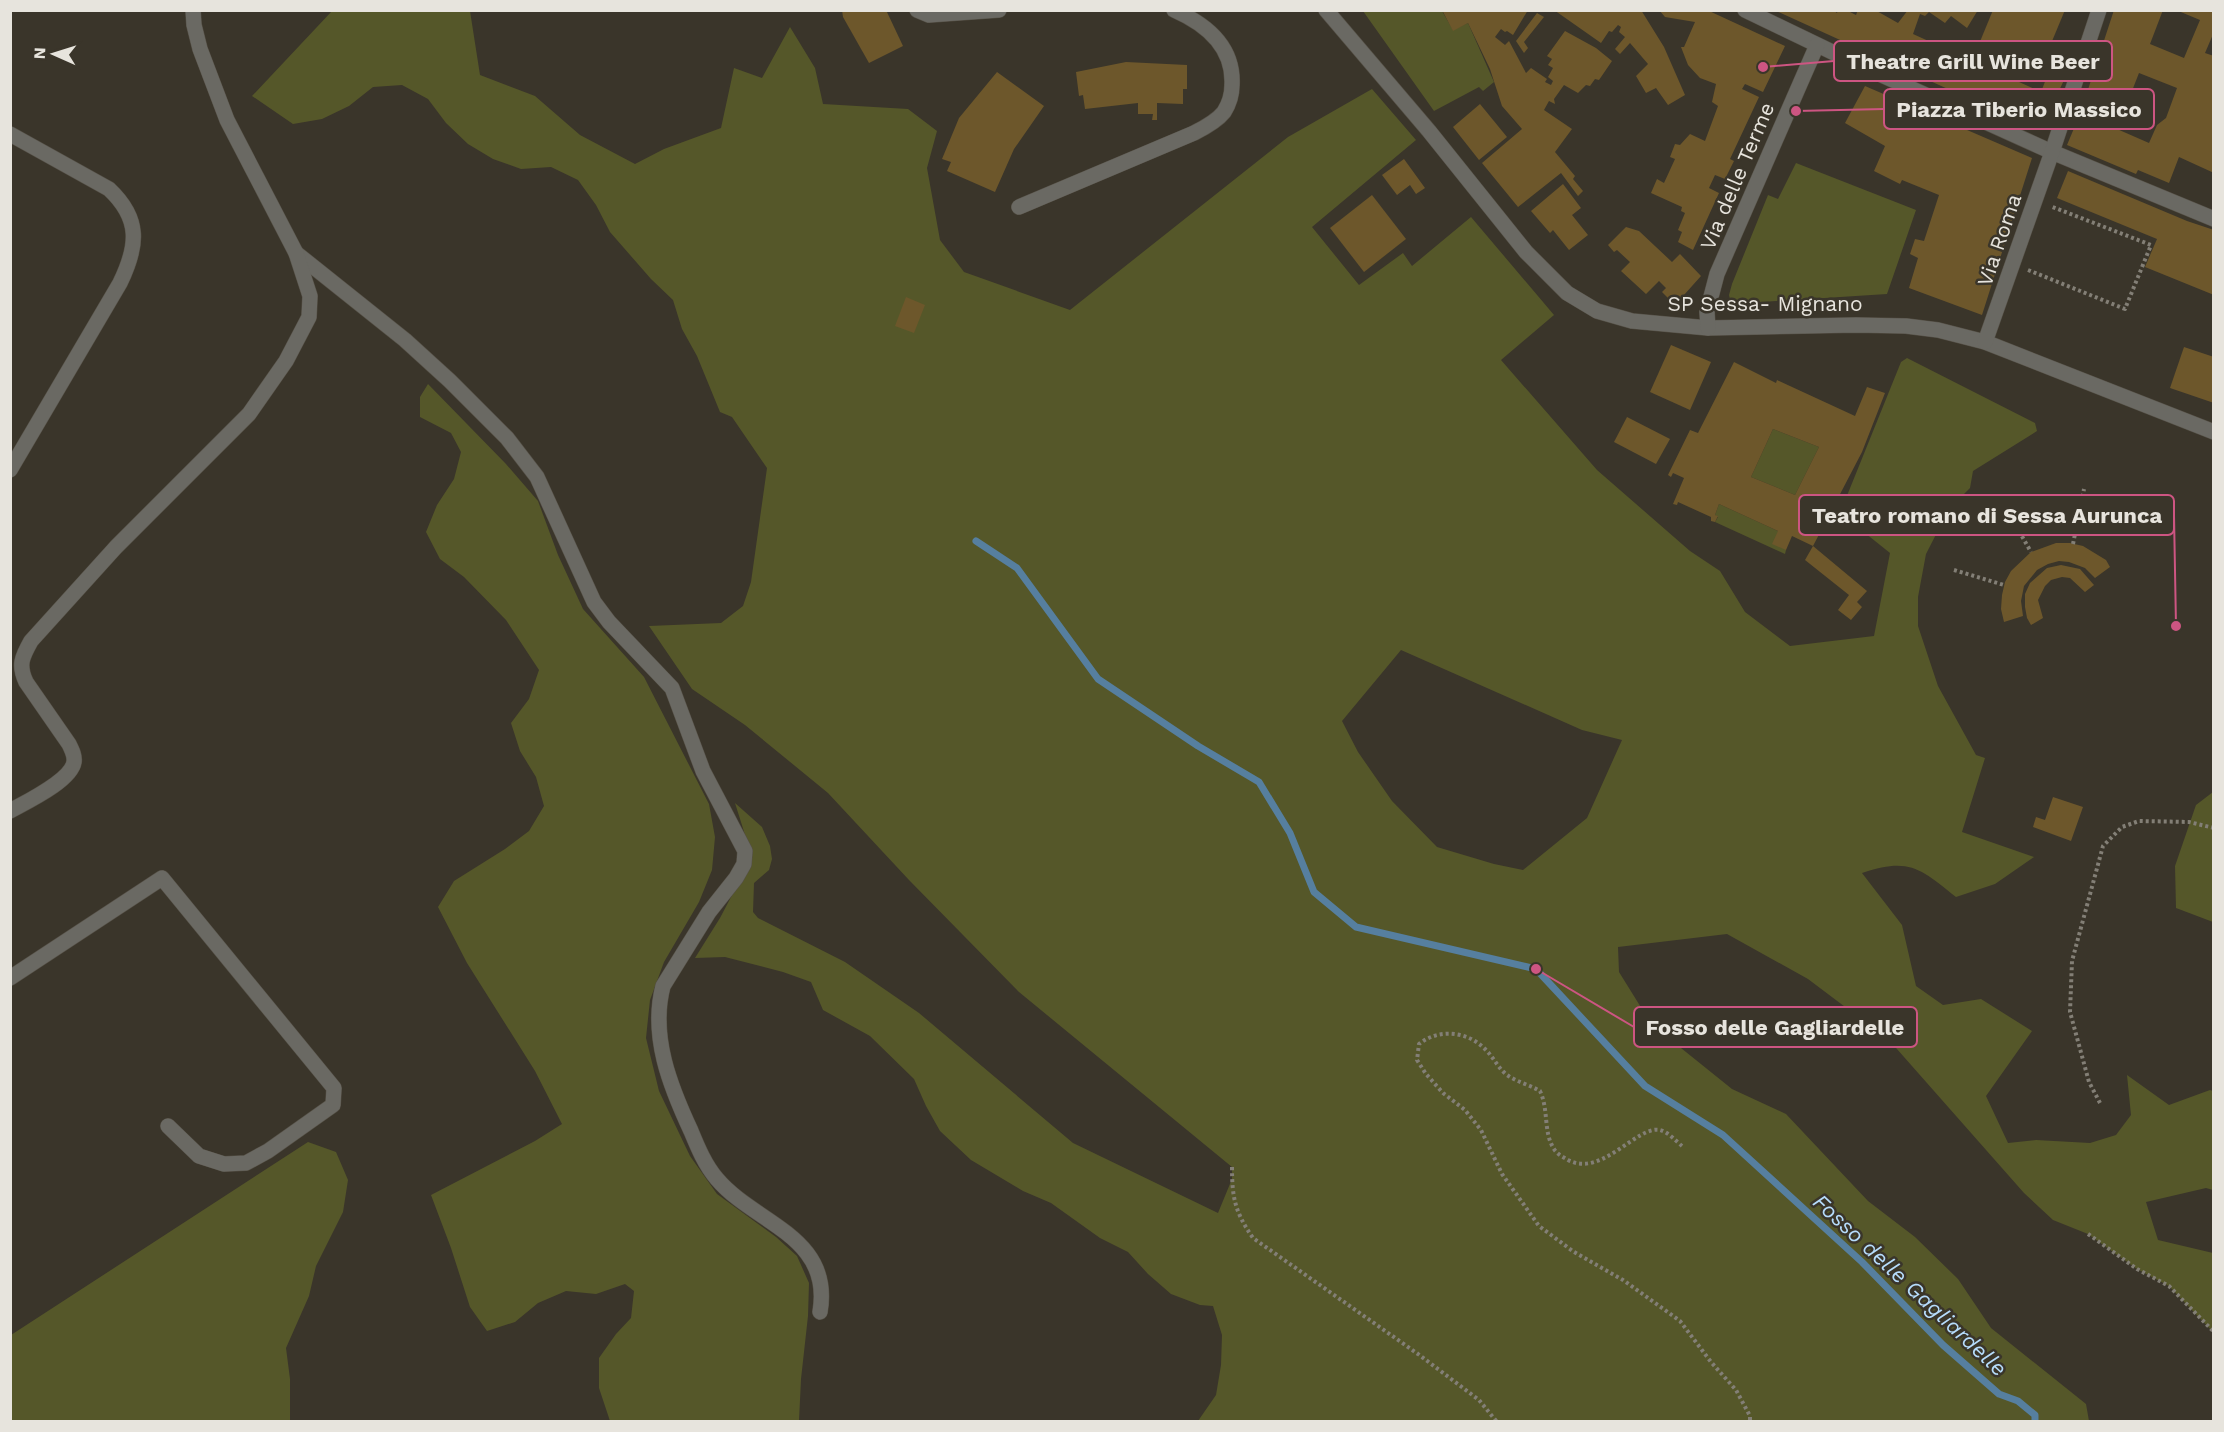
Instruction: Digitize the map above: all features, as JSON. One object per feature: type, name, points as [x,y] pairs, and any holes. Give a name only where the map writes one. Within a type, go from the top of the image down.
[{"type":"street","points":[[10,811],[58,782],[74,764],[74,754],[69,744],[26,682],[21,671],[21,659],[31,641],[116,547],[230,434],[263,396],[286,361],[309,317],[310,296],[296,253],[227,120],[200,49],[193,10]]},
{"type":"street","points":[[917,10],[930,15],[999,10]]},
{"type":"street","points":[[1020,207],[1194,133],[1209,125],[1224,112],[1232,95],[1233,75],[1227,53],[1218,40],[1200,23],[1174,10]]},
{"type":"street","name":"SP Sessa- Mignano","points":[[1326,10],[1429,131],[1526,252],[1567,293],[1596,311],[1619,318],[1708,328],[1856,325],[1906,326],[1938,330],[1985,342],[2214,432]]},
{"type":"street","points":[[1745,10],[2052,152],[2214,219]]},
{"type":"street","name":"Via Roma","points":[[1985,342],[2036,200],[2098,10]]},
{"type":"street","name":"Via delle Terme","points":[[1708,328],[1707,312],[1717,274],[1817,45]]},
{"type":"street","points":[[10,134],[109,189],[122,201],[129,214],[133,227],[134,248],[130,263],[120,283],[10,470]]},
{"type":"street","points":[[296,253],[405,340],[450,381],[519,452],[537,477],[594,602],[609,622],[672,688],[703,771],[745,851],[744,864],[736,878],[709,912],[663,986],[659,999],[658,1025],[663,1053],[674,1095],[707,1165],[717,1180],[738,1198],[786,1231],[809,1256],[821,1288],[820,1312]]},
{"type":"street","points":[[10,978],[162,878],[334,1088],[333,1105],[268,1151],[246,1162],[224,1164],[199,1156],[168,1126]]},
{"type":"path","points":[[2030,271],[2125,309],[2151,245],[2036,200]]},
{"type":"path","points":[[2073,544],[2084,489]]},
{"type":"path","points":[[2004,506],[2031,552]]},
{"type":"path","points":[[1954,570],[2004,585]]},
{"type":"path","points":[[2100,1103],[2089,1082],[2070,1011],[2072,962],[2103,846],[2122,827],[2139,821],[2189,822],[2214,828]]},
{"type":"path","points":[[1682,1146],[1660,1130],[1649,1131],[1602,1159],[1586,1164],[1574,1164],[1555,1151],[1551,1144],[1548,1137],[1545,1101],[1540,1091],[1506,1074],[1486,1050],[1469,1038],[1451,1033],[1435,1035],[1419,1044],[1418,1060],[1426,1074],[1443,1093],[1465,1110],[1481,1130],[1502,1174],[1539,1226],[1574,1252],[1623,1280],[1680,1321],[1736,1390],[1750,1416],[1750,1422]]},
{"type":"path","points":[[1232,1167],[1234,1204],[1253,1238],[1418,1354],[1479,1400],[1497,1422]]},
{"type":"path","points":[[2088,1234],[2137,1269],[2169,1286],[2214,1332]]},
{"type":"green space","points":[[332,11],[470,11],[480,75],[535,96],[580,135],[635,164],[664,149],[721,128],[734,68],[762,78],[790,27],[815,68],[823,104],[908,109],[937,131],[927,168],[940,240],[964,272],[1070,310],[1288,137],[1372,89],[1416,140],[1312,227],[1359,285],[1403,253],[1412,266],[1471,217],[1554,315],[1501,360],[1597,470],[1690,551],[1720,571],[1745,612],[1790,646],[1874,636],[1890,553],[1840,513],[1901,362],[1907,358],[2035,423],[2037,431],[1973,471],[1970,488],[1949,509],[1926,554],[1918,597],[1918,626],[1938,686],[1976,755],[1985,758],[1962,832],[2034,857],[1995,884],[1956,897],[1923,872],[1913,868],[1891,866],[1862,873],[1902,925],[1916,986],[1943,1005],[1981,999],[2032,1031],[1986,1096],[2008,1143],[2036,1140],[2090,1143],[2116,1135],[2131,1115],[2127,1075],[2169,1105],[2210,1090],[2213,1091],[2213,1190],[2206,1188],[2146,1202],[2158,1240],[2213,1253],[2213,1332],[2169,1286],[2137,1269],[2088,1234],[2053,1220],[2024,1193],[1889,1040],[1808,979],[1727,934],[1618,947],[1619,972],[1642,1009],[1681,1048],[1732,1089],[1786,1114],[1868,1201],[1915,1237],[1958,1279],[1991,1328],[2086,1404],[2089,1421],[1198,1421],[1216,1395],[1221,1365],[1222,1335],[1213,1306],[1200,1305],[1171,1294],[1128,1252],[1100,1238],[1051,1203],[1023,1191],[971,1160],[940,1131],[914,1079],[870,1036],[823,1010],[811,982],[725,957],[695,958],[720,918],[752,857],[735,803],[762,827],[770,846],[772,859],[769,870],[754,883],[753,912],[758,918],[845,962],[919,1013],[1073,1143],[1218,1213],[1232,1179],[1232,1167],[1019,992],[909,880],[828,793],[745,725],[692,689],[649,626],[721,623],[743,606],[751,582],[767,468],[732,417],[720,412],[697,356],[682,329],[673,300],[651,279],[610,232],[596,205],[578,180],[551,167],[521,169],[493,159],[468,144],[446,123],[428,99],[402,85],[373,87],[349,106],[322,119],[293,124],[252,96]],"holes":[[[1401,650],[1582,730],[1622,740],[1587,818],[1523,870],[1437,847],[1392,801],[1358,752],[1342,721]]]},
{"type":"green space","points":[[1363,11],[1442,11],[1453,30],[1468,23],[1494,82],[1483,91],[1479,87],[1434,111]]},
{"type":"green space","points":[[1796,163],[1916,210],[1887,294],[1731,304],[1729,295],[1732,284],[1768,195],[1778,199]]},
{"type":"green space","points":[[428,384],[506,464],[538,501],[558,555],[583,609],[644,677],[709,804],[715,837],[712,870],[699,902],[664,962],[650,1000],[646,1038],[659,1091],[690,1156],[717,1194],[776,1237],[797,1256],[809,1283],[799,1421],[610,1421],[599,1388],[599,1358],[631,1318],[634,1291],[625,1284],[596,1294],[566,1291],[538,1303],[515,1322],[487,1331],[470,1307],[431,1195],[535,1141],[562,1124],[535,1071],[467,963],[438,907],[454,881],[529,831],[544,806],[536,777],[520,751],[511,723],[529,699],[539,670],[506,620],[464,577],[440,559],[426,532],[437,505],[454,479],[461,452],[451,433],[420,417],[420,397]]},
{"type":"green space","points":[[1773,429],[1819,447],[1795,495],[1751,477]]},
{"type":"green space","points":[[1719,504],[1778,531],[1786,550],[1785,554],[1715,522],[1718,517],[1715,515]]},
{"type":"green space","points":[[2213,792],[2213,922],[2176,908],[2175,866],[2196,805]]},
{"type":"green space","points":[[308,1142],[336,1152],[348,1180],[343,1212],[316,1266],[309,1296],[286,1348],[290,1379],[290,1421],[11,1421],[11,1335]]},
{"type":"building","points":[[842,10],[886,10],[903,46],[869,63],[843,17]]},
{"type":"building","points":[[1442,10],[1528,10],[1513,35],[1501,29],[1495,37],[1505,45],[1509,41],[1526,73],[1531,68],[1547,79],[1545,82],[1551,85],[1553,81],[1548,77],[1553,68],[1548,65],[1552,59],[1547,56],[1565,31],[1596,48],[1612,61],[1599,80],[1595,79],[1590,86],[1586,85],[1578,93],[1564,85],[1554,99],[1555,104],[1549,101],[1544,110],[1572,129],[1555,152],[1575,176],[1573,179],[1583,191],[1578,196],[1561,173],[1518,207],[1482,163],[1522,129],[1502,106],[1490,69],[1468,23],[1453,31]]},
{"type":"building","points":[[1554,10],[1641,10],[1664,47],[1685,95],[1668,105],[1656,88],[1646,93],[1636,76],[1648,64],[1630,43],[1620,54],[1615,49],[1625,37],[1619,32],[1621,27],[1618,25],[1612,32],[1609,31],[1601,43]]},
{"type":"building","points":[[1659,10],[1707,10],[1785,46],[1763,92],[1745,84],[1742,89],[1759,97],[1730,159],[1734,161],[1725,179],[1715,175],[1709,188],[1719,193],[1693,250],[1678,242],[1682,232],[1678,230],[1685,213],[1681,211],[1682,207],[1651,193],[1657,179],[1664,183],[1675,159],[1670,157],[1675,144],[1680,145],[1690,134],[1705,141],[1718,106],[1712,102],[1716,84],[1700,78],[1688,65],[1681,47],[1684,47],[1695,22],[1665,17]]},
{"type":"building","points":[[1774,10],[1833,10],[1837,13],[1838,10],[1850,10],[1856,15],[1858,10],[1875,10],[1898,23],[1908,10],[1978,10],[1967,28],[1951,16],[1945,23],[1929,12],[1925,16],[1920,14],[1913,34],[2041,92],[2046,79],[2050,81],[2053,73],[2065,78],[2043,129],[1983,105]]},
{"type":"building","points":[[1993,10],[2065,10],[2040,70],[1979,44]]},
{"type":"building","points":[[2114,10],[2163,10],[2150,44],[2184,58],[2200,20],[2176,10],[2214,10],[2214,32],[2205,53],[2214,56],[2214,173],[2179,157],[2169,183],[2138,170],[2136,174],[2067,145],[2080,114]],"holes":[[[2139,73],[2177,88],[2166,118],[2157,125],[2149,143],[2117,129]]]},
{"type":"building","points":[[1537,13],[1544,17],[1524,42],[1528,48],[1524,53],[1516,41]]},
{"type":"building","points":[[1126,62],[1187,65],[1187,89],[1183,89],[1183,104],[1157,103],[1157,120],[1152,120],[1153,114],[1138,114],[1138,103],[1085,109],[1083,95],[1079,96],[1076,72]]},
{"type":"building","points":[[997,72],[1044,106],[1014,149],[995,192],[947,171],[951,162],[942,159],[959,118]]},
{"type":"building","points":[[1865,86],[2032,158],[1982,315],[1909,288],[1918,258],[1910,254],[1915,239],[1924,241],[1939,195],[1902,180],[1900,184],[1874,171],[1885,146],[1845,123]]},
{"type":"building","points":[[1480,104],[1507,137],[1479,160],[1453,127]]},
{"type":"building","points":[[1404,159],[1425,188],[1416,194],[1410,185],[1397,195],[1382,175]]},
{"type":"building","points":[[2068,171],[2214,230],[2214,295],[2145,267],[2157,239],[2057,198]]},
{"type":"building","points":[[1563,184],[1581,208],[1572,215],[1588,235],[1569,250],[1553,230],[1550,233],[1531,211]]},
{"type":"building","points":[[1372,195],[1406,239],[1364,272],[1330,228]]},
{"type":"building","points":[[1626,227],[1639,231],[1672,262],[1680,254],[1701,276],[1675,305],[1662,292],[1666,288],[1659,281],[1646,294],[1621,271],[1630,262],[1617,250],[1614,252],[1608,245]]},
{"type":"building","points":[[906,297],[925,305],[914,333],[895,326]]},
{"type":"building","points":[[1671,345],[1711,362],[1690,410],[1650,392]]},
{"type":"building","points":[[2184,347],[2214,357],[2214,403],[2170,388]]},
{"type":"building","points":[[1734,362],[1776,383],[1777,380],[1855,416],[1867,387],[1885,393],[1862,452],[1813,546],[1792,536],[1786,550],[1772,544],[1778,531],[1719,504],[1715,522],[1711,521],[1711,517],[1678,502],[1677,505],[1673,504],[1684,478],[1673,473],[1671,477],[1668,475],[1690,430],[1698,433]],"holes":[[[1773,429],[1819,447],[1795,495],[1751,477]]]},
{"type":"building","points":[[1627,417],[1670,439],[1656,464],[1614,442]]},
{"type":"building","points":[[2056,543],[2083,546],[2106,560],[2110,567],[2095,578],[2085,568],[2069,562],[2059,561],[2048,564],[2037,570],[2024,586],[2021,601],[2023,616],[2004,622],[2001,609],[2002,595],[2011,571],[2031,552]]},
{"type":"building","points":[[1813,546],[1867,591],[1857,602],[1862,607],[1851,620],[1838,610],[1849,595],[1805,560]]},
{"type":"building","points":[[2061,565],[2080,569],[2094,585],[2085,592],[2070,578],[2062,577],[2051,580],[2038,600],[2043,618],[2031,625],[2025,607],[2025,594],[2030,583],[2047,568]]},
{"type":"building","points":[[2053,797],[2083,807],[2071,841],[2033,827],[2036,817],[2045,820]]},
{"type":"waterway","name":"Fosso delle Gagliardelle","points":[[976,541],[1017,568],[1098,679],[1198,746],[1259,782],[1290,833],[1314,892],[1356,927],[1536,969],[1645,1086],[1723,1135],[1862,1262],[1943,1345],[1999,1394],[2018,1401],[2035,1415],[2035,1422]]},
{"type":"place","name":"Theatre Grill Wine Beer","points":[[1763,67]]},
{"type":"place","name":"Piazza Tiberio Massico","points":[[1796,111]]},
{"type":"place","name":"Teatro romano di Sessa Aurunca","points":[[2176,626]]},
{"type":"place","name":"Fosso delle Gagliardelle","points":[[1536,969]]}]
